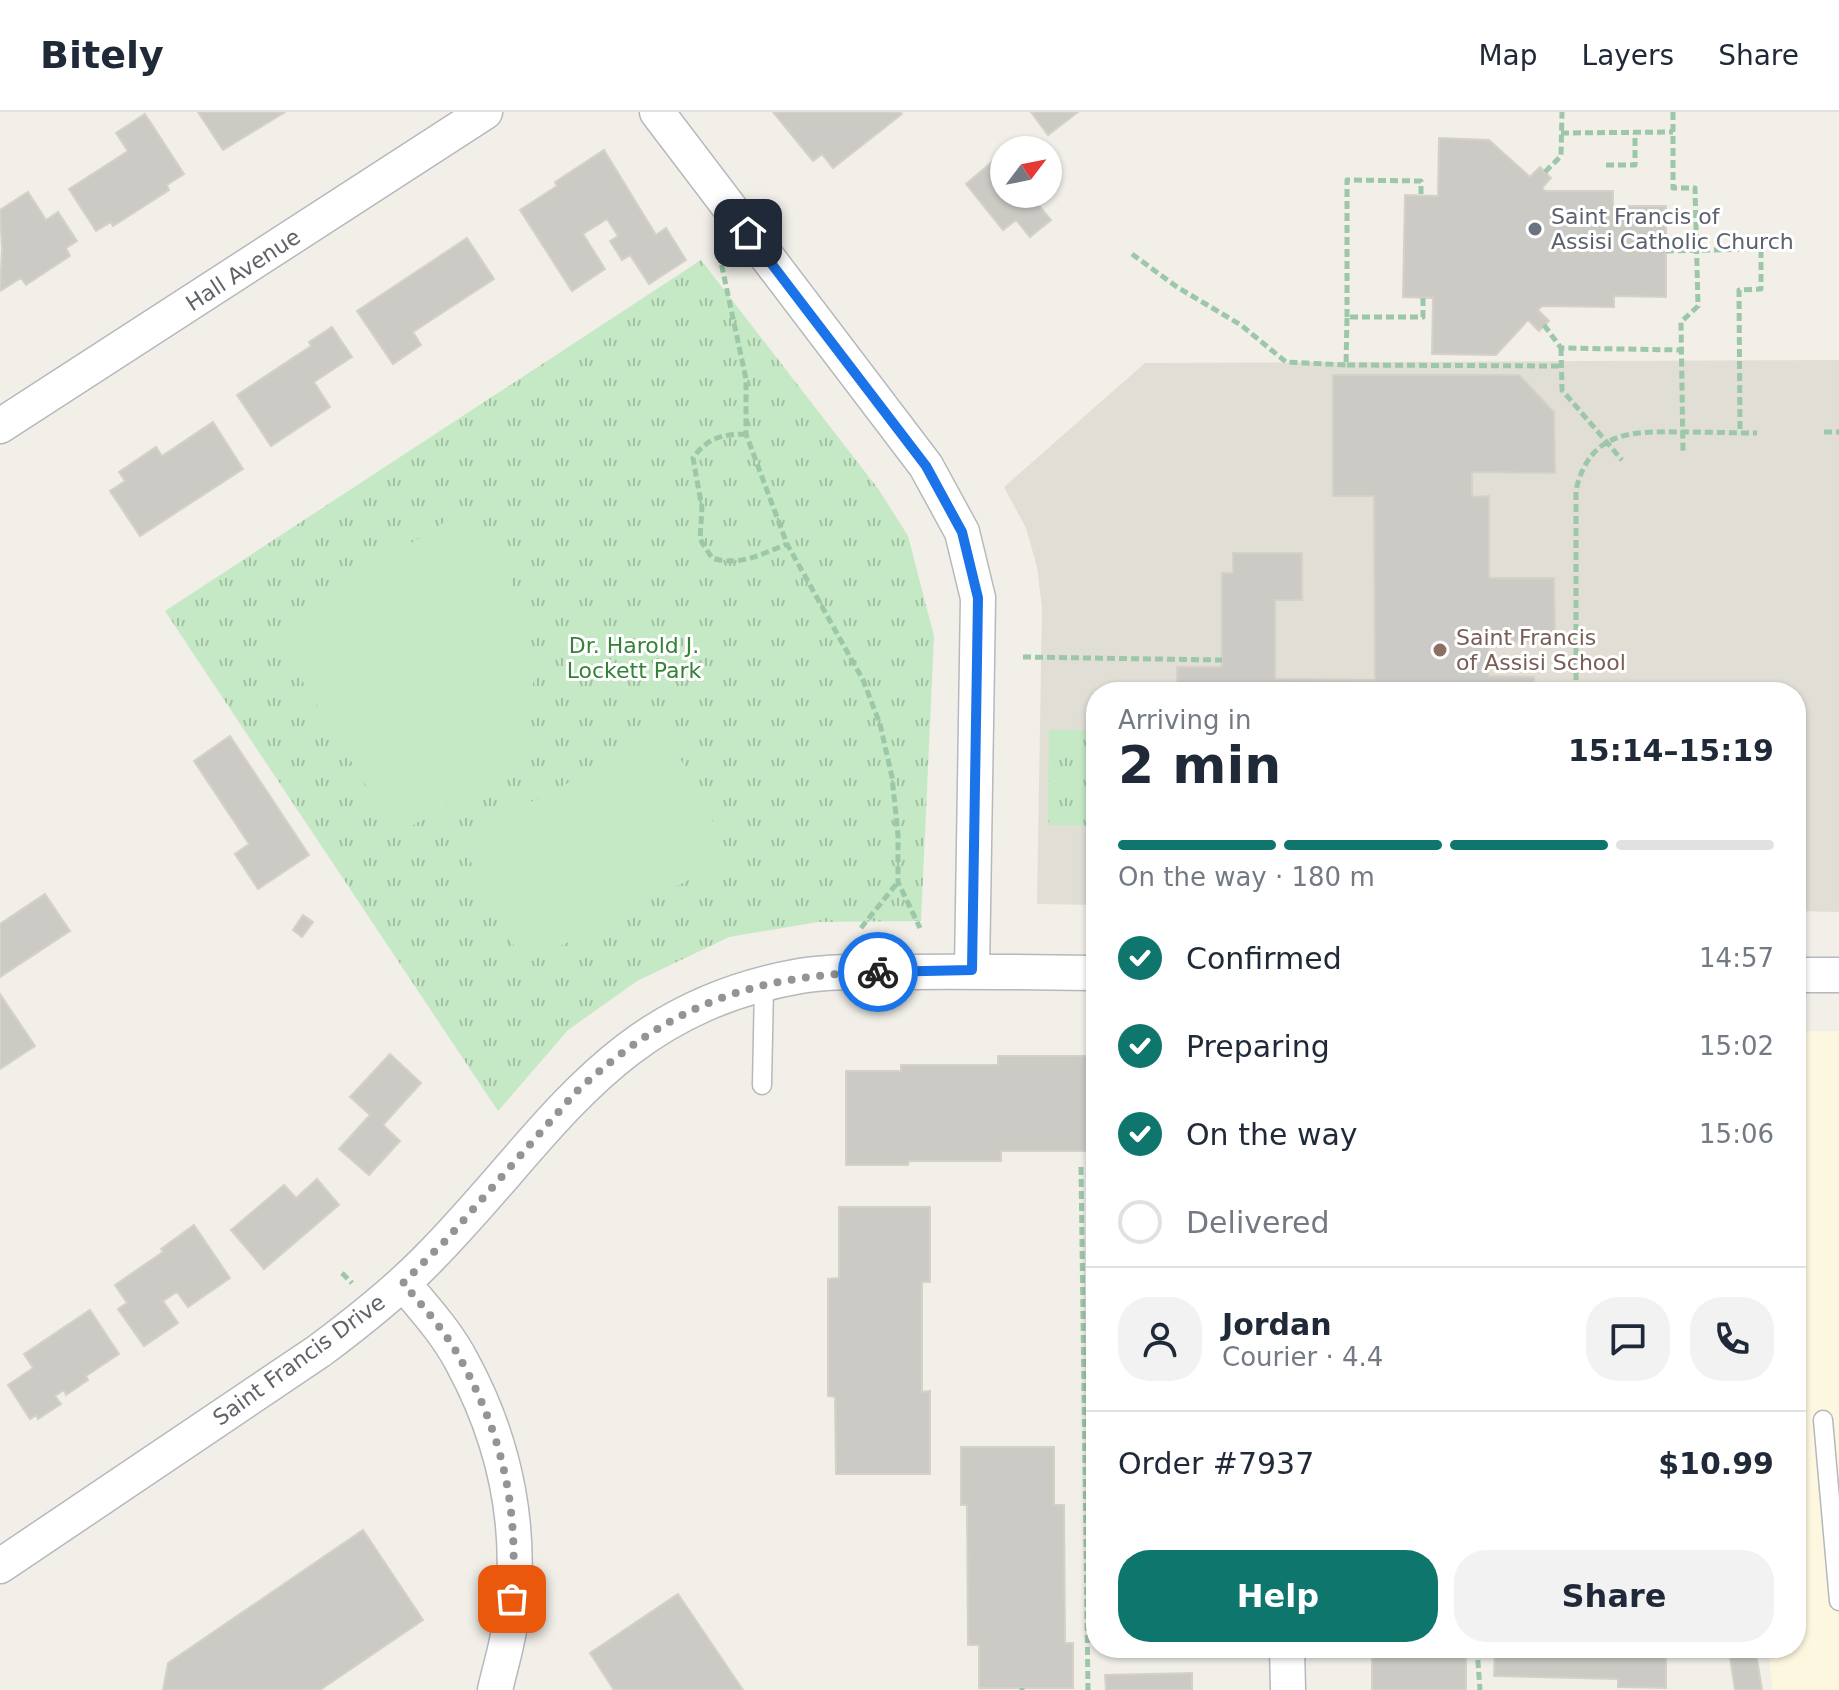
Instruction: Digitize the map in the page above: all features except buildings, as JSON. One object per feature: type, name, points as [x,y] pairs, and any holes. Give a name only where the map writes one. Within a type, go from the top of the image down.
[{"type":"street","name":"Hall Avenue","points":[[0,426],[485,112]]},
{"type":"street","points":[[657,112],[926,466],[962,532],[978,598],[972,970]]},
{"type":"street","name":"Saint Francis Drive","points":[[0,1566],[319,1351],[403,1283],[447,1239],[576,1092],[598,1072],[672,1018],[700,1005],[801,976],[972,970],[1086,973]]},
{"type":"street","points":[[1806,975],[1839,975]]},
{"type":"street","points":[[403,1283],[462,1361],[493,1428],[506,1473],[514,1516],[514,1574],[510,1624],[495,1690]]},
{"type":"street","points":[[1287,1658],[1288,1690]]},
{"type":"lane","points":[[762,1085],[764,985]]},
{"type":"lane","points":[[1823,1420],[1839,1601]]},
{"type":"path","points":[[1545,172],[1561,156],[1562,112]]},
{"type":"path","points":[[1673,112],[1673,188],[1695,188],[1698,306],[1681,322],[1683,454]]},
{"type":"path","points":[[1561,133],[1673,132]]},
{"type":"path","points":[[1606,165],[1635,165],[1635,133]]},
{"type":"path","points":[[1346,365],[1347,180],[1421,181],[1421,195]]},
{"type":"path","points":[[1666,251],[1761,249],[1761,289],[1739,290],[1740,433]]},
{"type":"path","points":[[718,250],[746,379],[746,434],[787,544],[863,680],[880,724],[892,777],[898,835],[898,882],[920,928]]},
{"type":"path","points":[[1132,254],[1177,287],[1241,325],[1286,362],[1561,366]]},
{"type":"path","points":[[1347,317],[1423,317],[1423,298]]},
{"type":"path","points":[[1544,325],[1561,348],[1562,390],[1622,460]]},
{"type":"path","points":[[1561,348],[1681,350]]},
{"type":"path","points":[[1576,682],[1576,490],[1586,465],[1599,447],[1628,433],[1641,431],[1757,433]]},
{"type":"path","points":[[1824,432],[1839,432]]},
{"type":"path","points":[[746,434],[724,434],[703,444],[693,458],[702,508],[700,539],[712,558],[728,563],[749,559],[787,544]]},
{"type":"path","points":[[1023,657],[1222,660]]},
{"type":"path","points":[[861,928],[898,882]]},
{"type":"path","points":[[1081,1167],[1086,1541]]},
{"type":"path","points":[[1088,1658],[1088,1690]]},
{"type":"path","points":[[1478,1658],[1480,1690]]},
{"type":"shaded area","name":"Saint Francis of Assisi School","points":[[1839,360],[1839,912],[1806,911],[1806,682],[1086,682],[1086,905],[1037,904],[1042,608],[1037,567],[1026,528],[1004,487],[1145,363]]},
{"type":"shaded area","points":[[1806,1031],[1839,1031],[1839,1690],[1773,1690],[1770,1658],[1806,1658]]},
{"type":"green space","name":"Dr. Harold J. Lockett Park","points":[[701,260],[879,490],[908,536],[934,636],[921,921],[818,922],[729,937],[637,981],[568,1030],[498,1111],[165,611]]},
{"type":"green space","points":[[465,509],[509,577],[536,662],[525,742],[460,798],[396,835],[272,631]]},
{"type":"green space","points":[[1049,730],[1086,730],[1086,826],[1048,825]]},
{"type":"green space","points":[[667,732],[731,858],[524,965],[459,839]]},
{"type":"way so far","points":[[512,1599],[514,1516],[493,1428],[462,1361],[403,1283],[447,1239],[576,1092],[622,1052],[672,1018],[730,994],[801,976],[878,972]]},
{"type":"place","name":"Saint Francis of Assisi Catholic Church","points":[[1535,229]]},
{"type":"place","name":"Saint Francis of Assisi School","points":[[1440,650]]},
{"type":"route","points":[[748,233],[926,466],[962,532],[978,598],[972,970],[878,972]]}]
